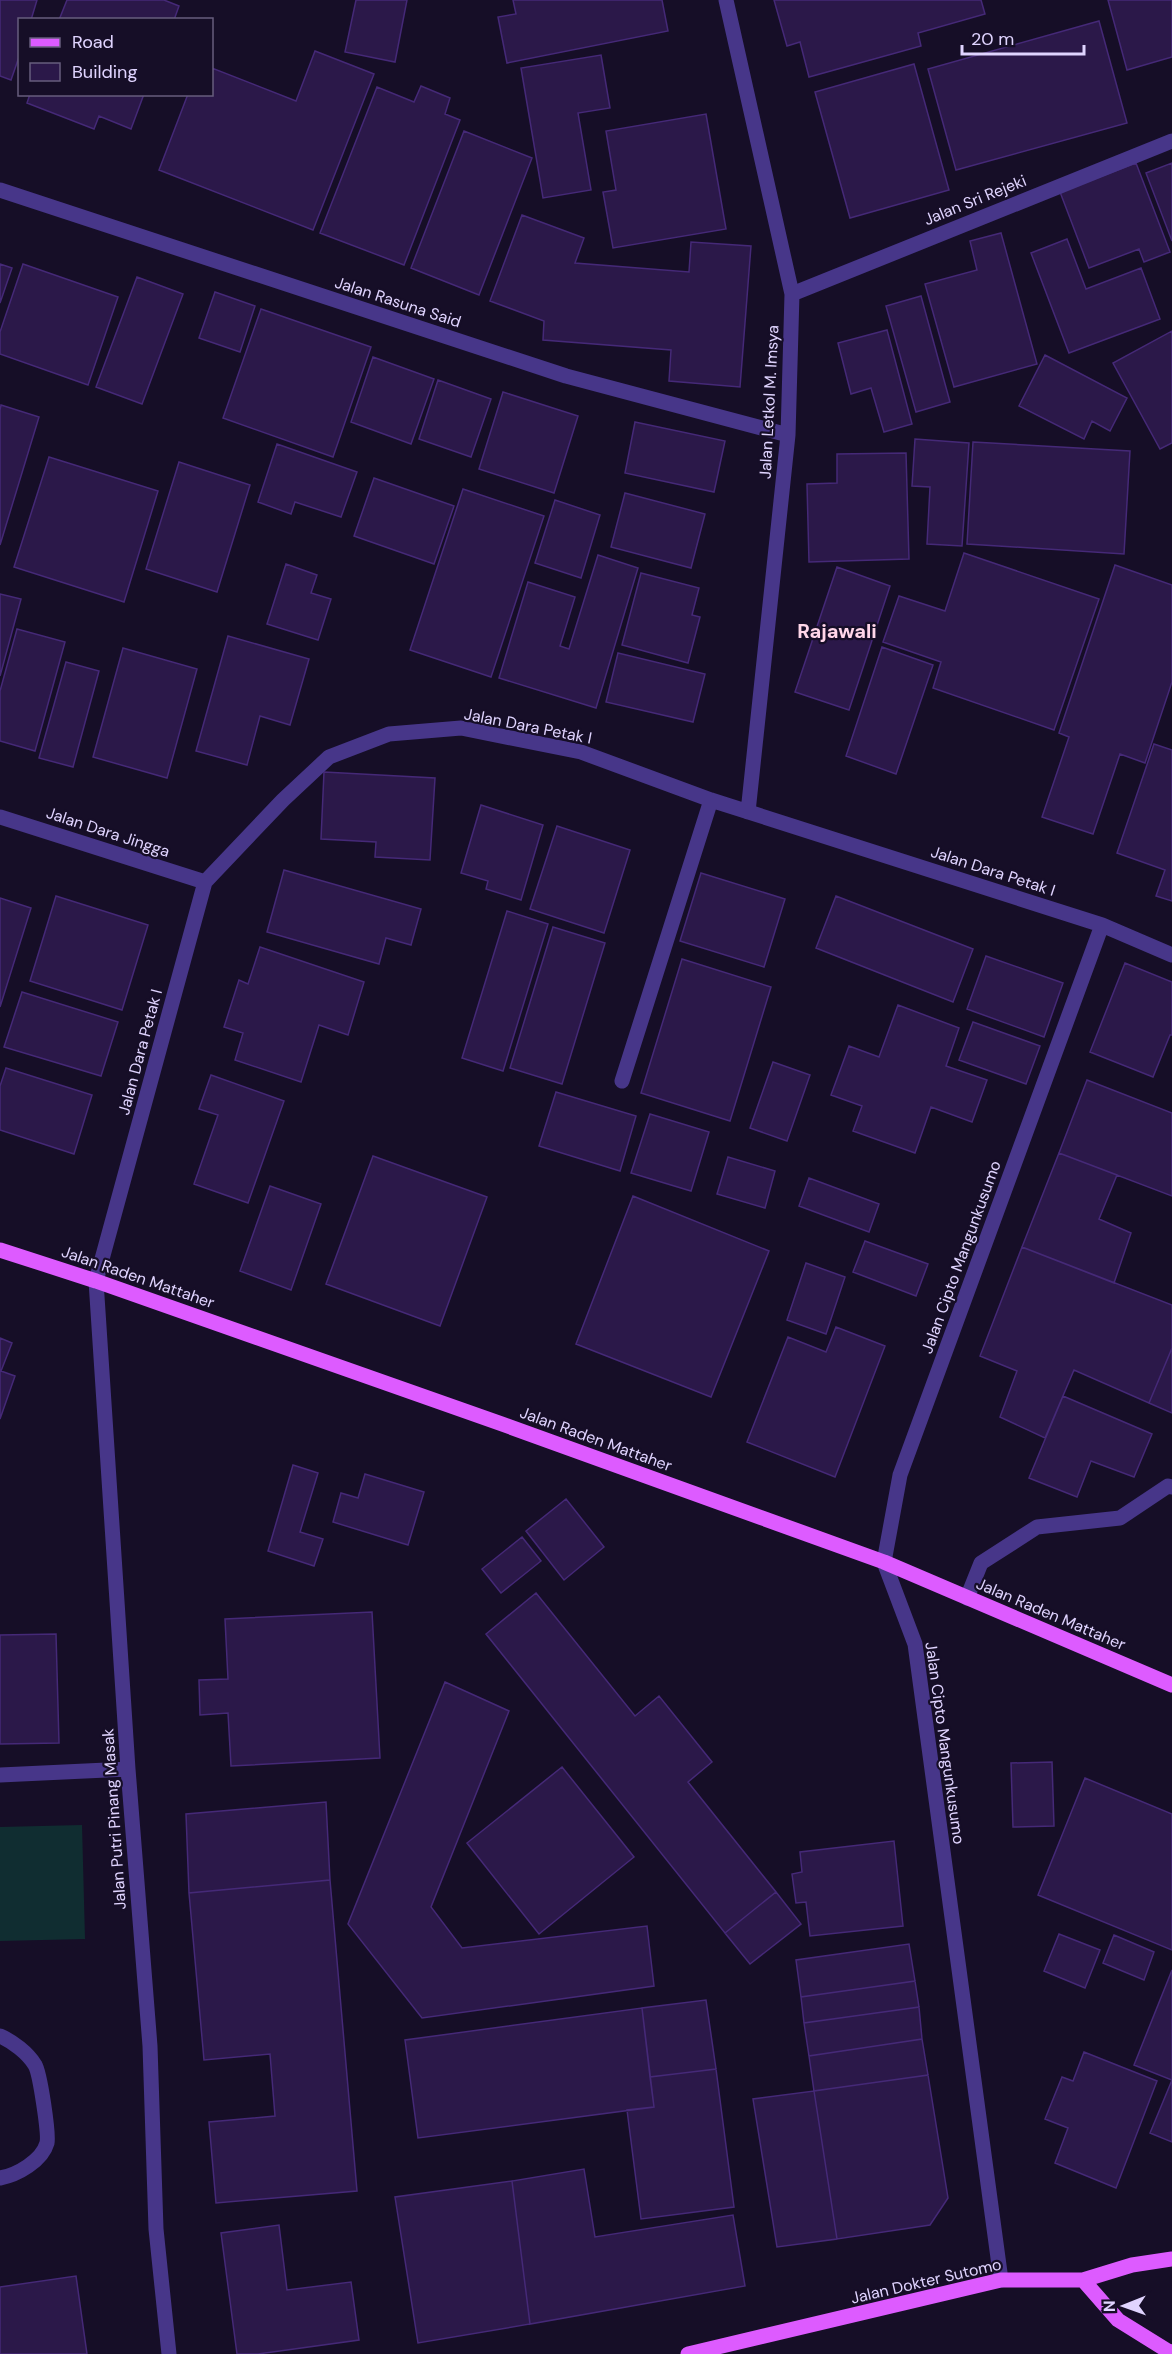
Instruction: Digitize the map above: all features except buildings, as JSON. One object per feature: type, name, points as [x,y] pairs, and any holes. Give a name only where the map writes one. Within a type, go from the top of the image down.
[{"type":"main road","name":"Jalan Raden Mattaher","points":[[0,1250],[96,1281],[884,1562],[1172,1684]]},
{"type":"main road","name":"Jalan Dokter Sutomo","points":[[688,2354],[1001,2280],[1083,2280],[1132,2265],[1172,2259]]},
{"type":"main road","points":[[1083,2280],[1118,2320],[1172,2352]]},
{"type":"street","name":"Jalan Letkol M. Imsya","points":[[726,0],[792,294],[788,435],[748,812]]},
{"type":"street","name":"Jalan Sri Rejeki","points":[[792,294],[1172,141]]},
{"type":"street","name":"Jalan Rasuna Said","points":[[0,190],[566,376],[788,435]]},
{"type":"street","name":"Jalan Dara Petak I","points":[[96,1281],[205,882],[283,800],[329,757],[389,735],[461,729],[581,752],[711,800],[1102,925],[1172,955]]},
{"type":"street","points":[[622,1081],[711,800]]},
{"type":"street","name":"Jalan Dara Jingga","points":[[0,817],[205,882]]},
{"type":"street","name":"Jalan Cipto Mangunkusumo","points":[[1001,2280],[915,1644],[884,1562],[900,1475],[1102,925]]},
{"type":"street","name":"Jalan Putri Pinang Masak","points":[[96,1281],[128,1769],[150,2046],[156,2229],[169,2354]]},
{"type":"street","points":[[967,1598],[981,1563],[1037,1527],[1120,1518],[1168,1486],[1172,1486]]},
{"type":"street","points":[[0,1775],[128,1769]]},
{"type":"street","points":[[0,2036],[12,2041],[36,2066],[46,2124],[46,2144],[32,2164],[0,2178]]},
{"type":"green space","points":[[82,1825],[85,1939],[0,1941],[0,1827]]},
{"type":"district","name":"Rajawali","points":[[837,631]]}]
